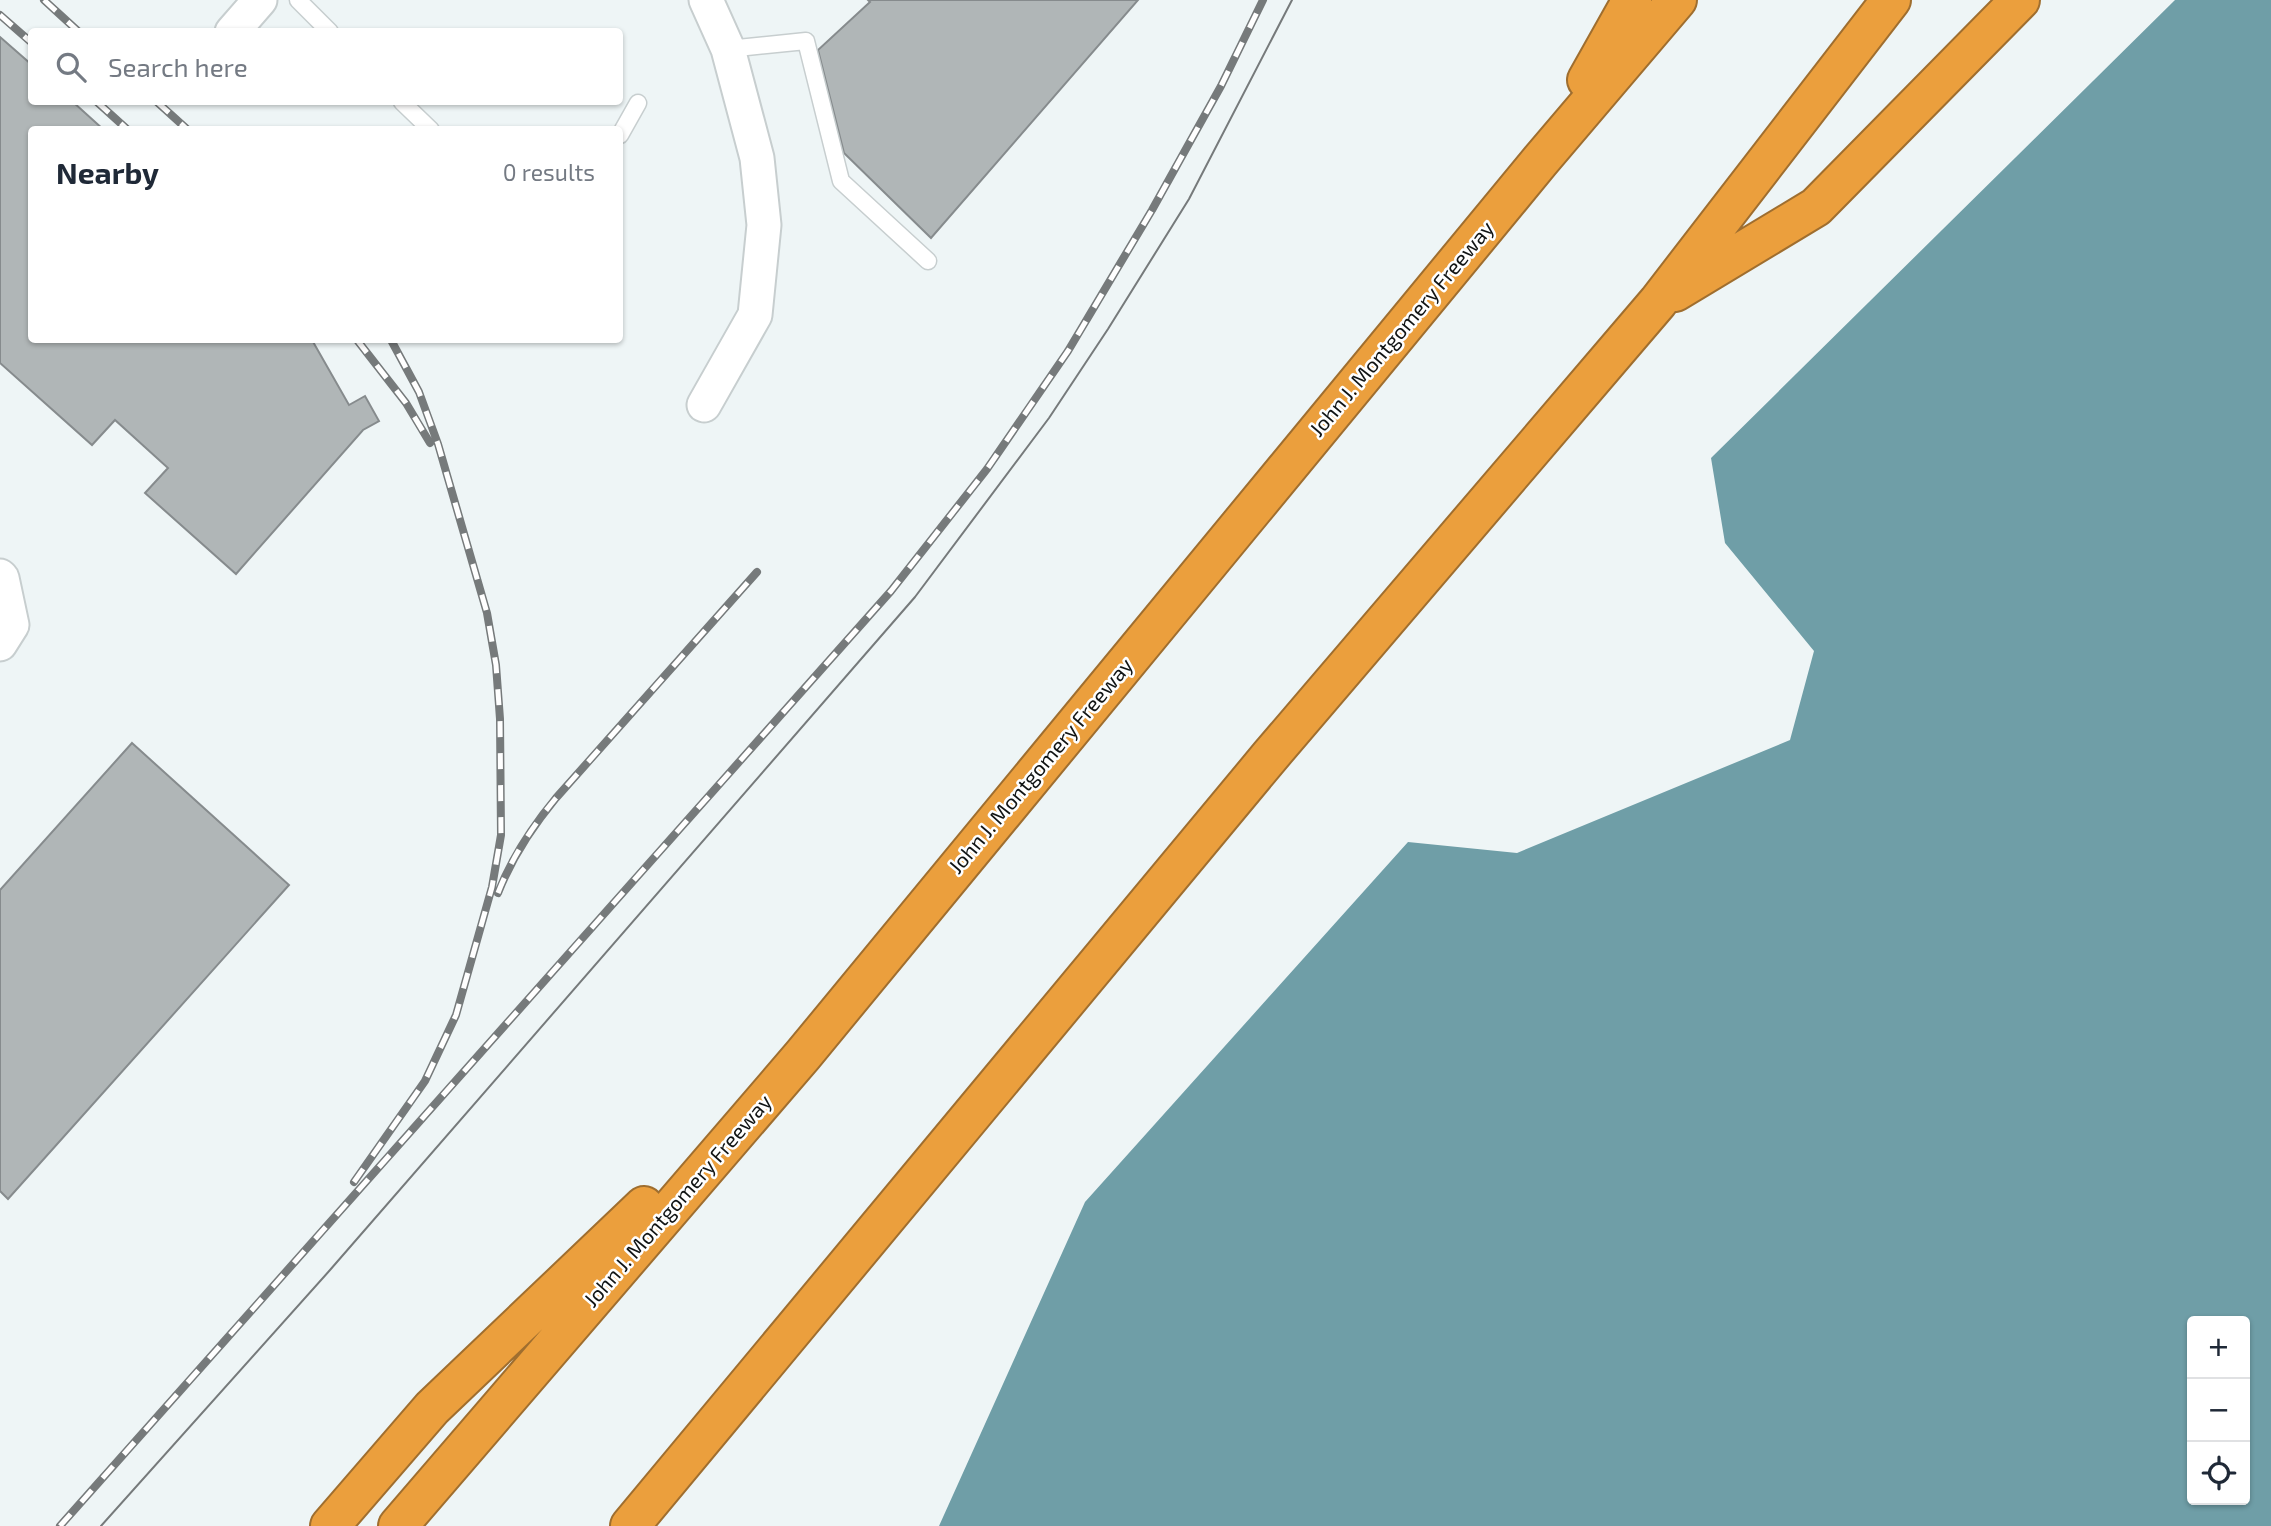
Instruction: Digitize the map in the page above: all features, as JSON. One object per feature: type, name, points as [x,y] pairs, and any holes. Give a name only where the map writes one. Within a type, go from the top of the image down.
[{"type":"highway","points":[[1540,161],[1632,0]]},
{"type":"highway","name":"John J. Montgomery Freeway","points":[[398,1526],[803,1055],[1540,161],[1677,0]]},
{"type":"highway","points":[[630,1526],[1270,756],[1658,302],[1891,0]]},
{"type":"highway","points":[[1658,302],[1816,208],[2020,0]]},
{"type":"highway","points":[[330,1526],[432,1408],[803,1055]]},
{"type":"highway","points":[[639,1526],[675,1473]]},
{"type":"street","points":[[236,28],[260,0]]},
{"type":"street","points":[[704,405],[755,315],[764,225],[757,158],[727,49],[706,0]]},
{"type":"street","points":[[0,576],[12,625],[0,644]]},
{"type":"lane","points":[[298,0],[326,28]]},
{"type":"lane","points":[[727,49],[806,41],[841,181],[928,261]]},
{"type":"lane","points":[[623,130],[638,103]]},
{"type":"lane","points":[[405,105],[427,126]]},
{"type":"water","points":[[2175,0],[2271,0],[2271,1526],[939,1526],[1085,1202],[1408,842],[1517,853],[1790,740],[1814,651],[1725,543],[1711,458]]},
{"type":"building","points":[[868,0],[1138,0],[931,238],[844,153],[818,50],[870,2]]},
{"type":"building","points":[[0,37],[28,62],[28,105],[76,105],[100,126],[28,126],[28,343],[314,343],[349,405],[365,396],[379,421],[363,430],[236,574],[145,493],[168,468],[115,420],[92,445],[0,363]]},
{"type":"building","points":[[132,743],[289,885],[8,1199],[0,1191],[0,890]]},
{"type":"tram line","points":[[101,1526],[330,1270],[915,597],[1049,418],[1108,329],[1189,199],[1292,0]]},
{"type":"railway","points":[[44,0],[75,28]]},
{"type":"railway","points":[[60,1526],[891,591],[987,469],[1068,351],[1152,210],[1221,86],[1263,0]]},
{"type":"railway","points":[[0,15],[28,40]]},
{"type":"railway","points":[[100,105],[124,126]]},
{"type":"railway","points":[[160,105],[184,126]]},
{"type":"railway","points":[[359,343],[406,403],[430,443]]},
{"type":"railway","points":[[354,1182],[425,1081],[456,1015],[492,887],[501,835],[500,719],[496,665],[487,613],[438,444],[419,392],[393,343]]},
{"type":"railway","points":[[498,893],[523,843],[556,798],[757,572]]}]
